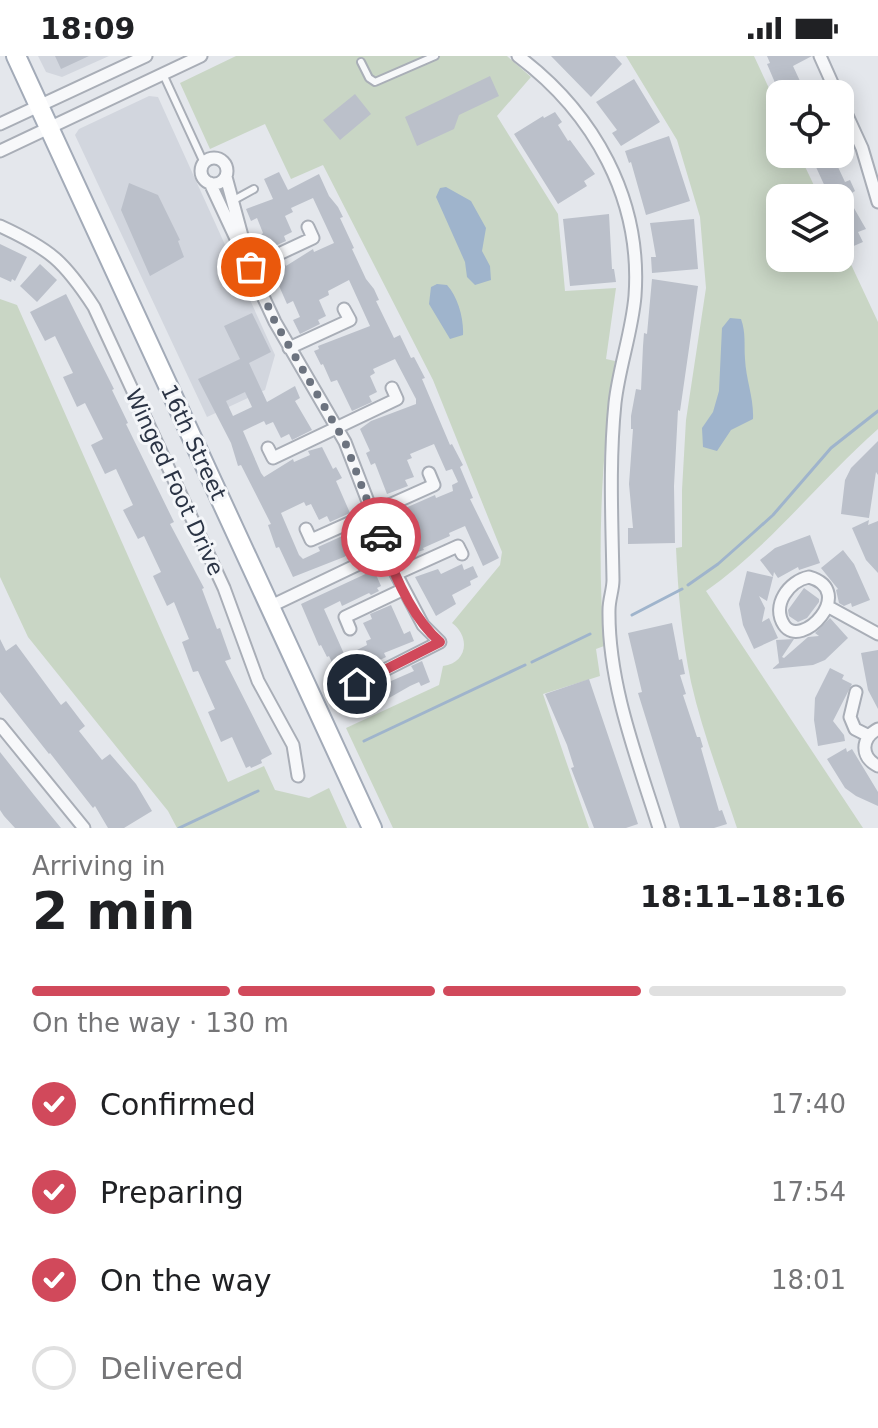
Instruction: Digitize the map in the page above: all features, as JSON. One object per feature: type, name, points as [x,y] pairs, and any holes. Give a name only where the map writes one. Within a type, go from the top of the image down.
[{"type":"main road","name":"16th Street","points":[[16,56],[372,828]]},
{"type":"street","points":[[0,124],[146,56]]},
{"type":"street","points":[[0,151],[201,56]]},
{"type":"street","points":[[518,56],[566,98],[592,131],[607,155],[627,208],[634,252],[635,296],[614,415],[611,459],[613,585],[609,609],[615,675],[659,828]]},
{"type":"street","points":[[820,56],[831,80]]},
{"type":"street","points":[[854,131],[878,202]]},
{"type":"street","points":[[226,204],[227,169],[216,158],[204,163],[202,175],[226,204],[289,348],[338,427],[396,574],[423,625],[440,642],[357,684]]},
{"type":"street","points":[[210,183],[219,183],[226,177]]},
{"type":"street","name":"Winged Foot Drive","points":[[0,226],[39,244],[71,272],[94,307],[224,588],[258,681],[293,745],[298,776]]},
{"type":"street","points":[[251,267],[313,238],[308,227]]},
{"type":"street","points":[[289,348],[350,320],[344,309]]},
{"type":"street","points":[[268,448],[273,458],[397,399],[392,388]]},
{"type":"street","points":[[306,529],[311,540],[434,485],[429,473]]},
{"type":"street","points":[[396,574],[458,546],[462,554]]},
{"type":"street","points":[[269,607],[386,551]]},
{"type":"street","points":[[809,577],[819,580],[829,598],[827,606],[820,619],[804,630],[788,630],[782,622],[781,603],[785,591],[801,579],[809,577]]},
{"type":"street","points":[[350,629],[345,617],[404,589]]},
{"type":"street","points":[[827,606],[878,634]]},
{"type":"street","points":[[856,692],[850,717],[855,729],[873,732],[865,753],[878,766]]},
{"type":"street","points":[[0,725],[84,828]]},
{"type":"lane","points":[[361,62],[369,78],[375,82],[435,56]]},
{"type":"lane","points":[[163,74],[204,163]]},
{"type":"lane","points":[[226,204],[254,189]]},
{"type":"shaded area","points":[[38,56],[109,56],[62,77],[46,72]]},
{"type":"shaded area","points":[[149,96],[158,97],[275,355],[265,390],[207,417],[75,135],[79,129]]},
{"type":"green space","points":[[236,56],[507,56],[531,77],[497,116],[558,214],[565,291],[616,288],[606,359],[615,361],[606,432],[602,503],[604,646],[596,649],[600,676],[543,694],[589,828],[393,828],[346,728],[439,685],[443,666],[457,660],[464,649],[462,635],[452,623],[500,565],[502,552],[433,380],[323,165],[291,179],[265,124],[210,149],[180,83]]},
{"type":"green space","points":[[626,56],[754,56],[766,82],[766,168],[806,168],[813,184],[766,184],[766,272],[854,271],[878,322],[878,429],[752,554],[706,591],[863,828],[737,828],[691,682],[679,598],[676,548],[682,547],[686,420],[706,288],[700,217],[677,140]]},
{"type":"green space","points":[[0,299],[17,305],[228,782],[264,766],[275,790],[309,798],[329,788],[347,828],[177,828],[168,811],[28,637],[0,577]]},
{"type":"water","points":[[446,187],[471,201],[486,228],[482,251],[490,266],[491,280],[475,285],[467,277],[465,262],[436,197],[440,188]]},
{"type":"water","points":[[447,285],[454,296],[461,315],[463,335],[450,339],[429,304],[431,287]]},
{"type":"water","points":[[730,318],[741,319],[743,324],[753,419],[731,430],[717,451],[703,447],[702,428],[713,412],[719,391],[722,328]]},
{"type":"building","points":[[55,56],[89,56],[61,69]]},
{"type":"building","points":[[551,56],[615,56],[622,64],[591,97]]},
{"type":"building","points":[[767,56],[812,56],[793,66],[800,80],[774,80],[767,64],[770,63]]},
{"type":"building","points":[[490,76],[499,96],[459,115],[454,129],[417,146],[405,117]]},
{"type":"building","points":[[634,79],[660,122],[621,146],[612,133],[617,130],[596,102]]},
{"type":"building","points":[[355,94],[371,114],[340,140],[323,120]]},
{"type":"building","points":[[555,112],[562,122],[558,125],[568,141],[595,174],[584,181],[587,186],[558,204],[514,134]]},
{"type":"building","points":[[669,136],[690,201],[646,215],[625,151]]},
{"type":"building","points":[[816,168],[838,168],[845,182],[850,180],[852,184],[824,184]]},
{"type":"building","points":[[279,172],[288,190],[319,174],[338,207],[352,249],[374,289],[379,300],[376,301],[394,338],[400,335],[425,378],[422,379],[450,445],[463,465],[460,467],[473,498],[470,499],[499,558],[483,566],[465,526],[424,550],[410,554],[394,513],[435,495],[436,498],[453,491],[452,485],[458,482],[452,469],[446,471],[434,444],[410,454],[412,458],[407,460],[414,477],[405,480],[408,486],[387,494],[375,463],[371,465],[366,453],[370,451],[360,429],[371,421],[416,404],[416,399],[395,359],[373,369],[375,373],[370,376],[377,392],[369,396],[372,402],[352,411],[337,380],[331,382],[321,365],[314,351],[319,349],[318,346],[370,326],[349,280],[328,291],[329,295],[319,300],[326,316],[318,320],[320,324],[300,334],[293,320],[300,317],[293,301],[287,304],[272,270],[283,261],[286,266],[313,249],[314,252],[334,243],[313,198],[291,208],[293,212],[285,216],[292,232],[284,236],[286,241],[266,250],[257,218],[251,221],[246,209],[273,199],[264,179]]},
{"type":"building","points":[[129,183],[158,195],[180,240],[184,257],[150,276],[121,210]]},
{"type":"building","points":[[854,208],[866,229],[858,232],[863,242],[854,246]]},
{"type":"building","points":[[609,214],[612,269],[616,282],[570,286],[563,219]]},
{"type":"building","points":[[694,219],[698,269],[652,273],[651,257],[656,257],[650,223]]},
{"type":"building","points":[[0,244],[27,257],[15,281],[0,277]]},
{"type":"building","points":[[40,264],[57,280],[37,302],[20,286]]},
{"type":"building","points":[[652,279],[698,286],[678,410],[675,543],[628,544],[628,528],[633,528],[629,484],[631,416],[636,389],[641,390],[644,333],[647,334]]},
{"type":"building","points":[[66,294],[114,389],[126,424],[174,522],[170,524],[204,588],[217,629],[220,628],[231,659],[225,661],[272,754],[251,768],[246,768],[232,737],[221,742],[208,712],[215,709],[198,671],[193,672],[182,642],[189,639],[174,602],[167,606],[153,576],[161,572],[144,536],[138,539],[123,510],[133,505],[116,469],[105,474],[91,445],[103,439],[85,403],[77,407],[63,377],[73,373],[55,336],[45,341],[30,312]]},
{"type":"building","points":[[252,313],[271,352],[249,363],[267,402],[295,386],[300,398],[295,401],[312,430],[292,440],[289,434],[281,438],[273,422],[266,425],[264,421],[243,431],[264,477],[293,459],[294,462],[310,455],[308,451],[322,447],[333,469],[336,467],[342,478],[336,481],[350,513],[330,522],[327,516],[319,520],[311,504],[306,506],[304,502],[281,513],[299,555],[303,559],[320,551],[318,547],[358,529],[365,545],[344,557],[293,577],[279,547],[276,548],[268,525],[271,524],[241,465],[238,466],[231,443],[198,379],[240,359],[224,326]],"holes":[[[245,392],[252,407],[233,416],[226,401]]]},
{"type":"building","points":[[878,441],[878,475],[876,472],[869,518],[841,514],[845,480],[851,468]]},
{"type":"building","points":[[869,520],[868,525],[878,521],[878,573],[866,560],[852,528]]},
{"type":"building","points":[[810,535],[820,563],[799,570],[798,567],[778,578],[774,572],[773,577],[760,560],[775,548]]},
{"type":"building","points":[[843,550],[854,564],[870,600],[852,607],[851,603],[844,606],[839,603],[838,589],[821,568]]},
{"type":"building","points":[[462,564],[464,570],[473,566],[478,577],[470,581],[471,585],[452,595],[456,604],[436,616],[415,577],[438,569],[441,574]]},
{"type":"building","points":[[374,570],[381,586],[377,588],[379,591],[342,606],[340,601],[324,609],[345,656],[367,645],[366,641],[371,639],[363,623],[372,619],[370,614],[391,605],[404,634],[410,631],[414,641],[384,653],[386,657],[376,662],[374,658],[350,669],[352,674],[340,679],[329,656],[319,646],[301,604]]},
{"type":"building","points":[[747,571],[773,577],[767,601],[759,596],[765,608],[762,622],[769,618],[778,638],[754,649],[743,625],[739,604]]},
{"type":"building","points":[[804,588],[819,602],[807,618],[798,622],[789,616],[788,610]]},
{"type":"building","points":[[830,618],[848,638],[825,660],[813,665],[772,669],[779,663],[776,640],[794,639],[784,658],[808,637],[819,636],[815,633]]},
{"type":"building","points":[[672,623],[685,674],[680,675],[686,694],[683,695],[697,737],[700,737],[719,811],[722,810],[727,824],[714,828],[680,828],[638,693],[642,692],[628,633]]},
{"type":"building","points":[[0,639],[6,651],[16,644],[61,705],[66,701],[85,726],[79,731],[102,760],[110,754],[136,784],[152,811],[124,828],[108,828],[95,806],[93,808],[0,692]]},
{"type":"building","points":[[878,650],[878,709],[868,690],[861,653]]},
{"type":"building","points":[[422,661],[430,682],[421,686],[419,682],[353,714],[346,699],[414,671],[411,666]]},
{"type":"building","points":[[830,668],[844,675],[842,679],[852,684],[833,721],[845,741],[818,746],[815,698]]},
{"type":"building","points":[[589,679],[638,824],[626,828],[594,828],[571,768],[574,767],[567,745],[545,694]]},
{"type":"building","points":[[846,748],[847,752],[852,749],[878,792],[878,806],[845,788],[827,759]]},
{"type":"building","points":[[0,752],[61,828],[15,828],[4,816],[0,810]]},
{"type":"waterway","points":[[688,585],[718,564],[773,515],[831,448],[878,411]]},
{"type":"waterway","points":[[632,615],[682,589]]},
{"type":"waterway","points":[[532,662],[590,634]]},
{"type":"waterway","points":[[364,741],[525,665]]},
{"type":"waterway","points":[[179,828],[258,791]]},
{"type":"way so far","points":[[251,267],[289,348],[338,427],[381,537]]},
{"type":"route","points":[[357,684],[440,642],[430,634],[415,612],[381,537]]}]
